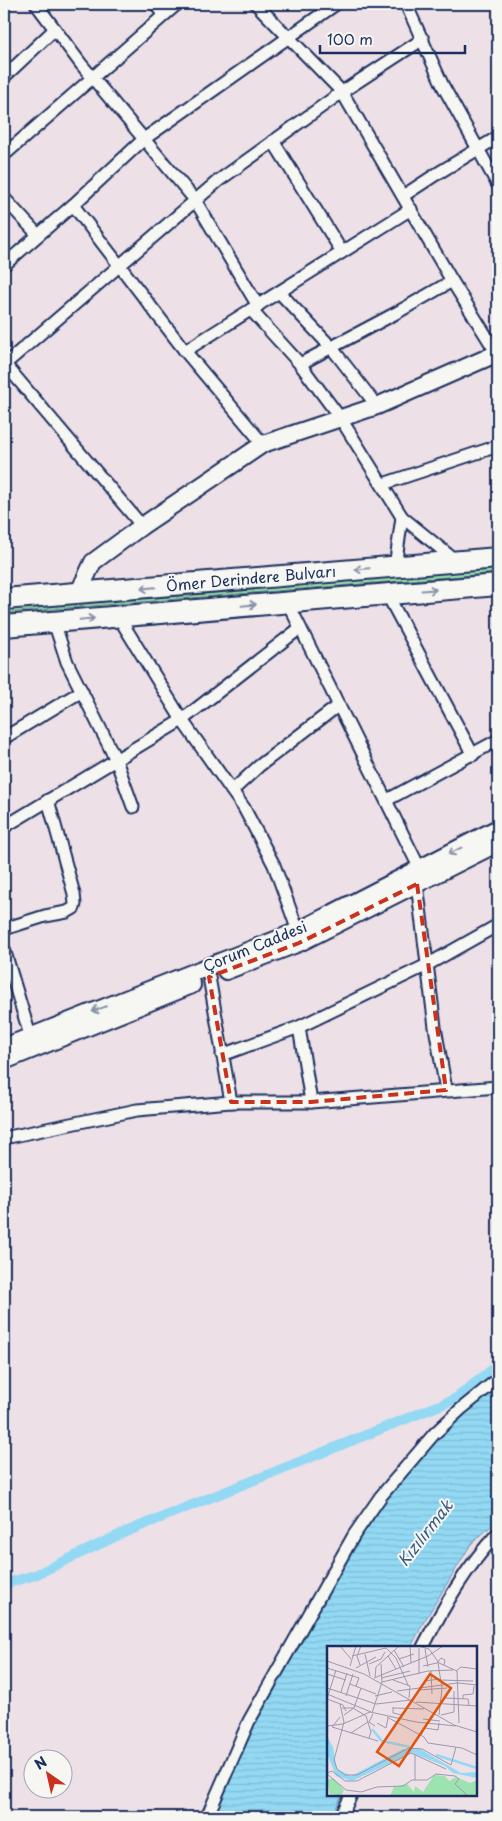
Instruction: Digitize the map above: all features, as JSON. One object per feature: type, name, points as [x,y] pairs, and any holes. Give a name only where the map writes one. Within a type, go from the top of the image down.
[{"type":"highway","name":"Ömer Derindere Bulvarı","points":[[4,599],[498,558]]},
{"type":"highway","name":"Ömer Derindere Bulvarı","points":[[4,626],[387,594],[498,587]]},
{"type":"main road","points":[[78,594],[93,562],[142,526],[263,444],[377,406],[498,354]]},
{"type":"main road","name":"Çorum Caddesi","points":[[4,1047],[32,1042],[209,978],[299,943],[418,877],[498,828]]},
{"type":"main road","name":"Çorum Caddesi","points":[[4,1061],[32,1042],[298,931],[498,842]]},
{"type":"street","points":[[156,4],[164,15]]},
{"type":"street","points":[[4,155],[177,4]]},
{"type":"street","points":[[256,4],[342,92],[452,282],[498,354]]},
{"type":"street","points":[[4,265],[74,205],[144,139],[336,4]]},
{"type":"street","points":[[406,4],[443,86],[498,185]]},
{"type":"street","points":[[40,5],[55,29],[92,78],[195,200],[254,308],[300,364],[341,419],[402,516],[456,561]]},
{"type":"street","points":[[4,77],[55,29]]},
{"type":"street","points":[[142,526],[4,364],[195,200],[342,92],[423,39]]},
{"type":"street","points":[[403,196],[498,136]]},
{"type":"street","points":[[273,141],[342,252]]},
{"type":"street","points":[[4,198],[38,236]]},
{"type":"street","points":[[74,205],[186,351],[263,444]]},
{"type":"street","points":[[186,351],[411,209]]},
{"type":"street","points":[[300,364],[452,282]]},
{"type":"street","points":[[279,292],[331,346],[377,406]]},
{"type":"street","points":[[383,484],[498,446]]},
{"type":"street","points":[[395,567],[402,516]]},
{"type":"street","points":[[387,594],[473,755]]},
{"type":"street","points":[[287,602],[387,800],[418,877],[435,1027],[446,1090]]},
{"type":"street","points":[[118,616],[182,720],[244,808],[274,865],[298,931]]},
{"type":"street","points":[[54,622],[67,662],[116,760],[133,806]]},
{"type":"street","points":[[4,827],[182,720],[300,628]]},
{"type":"street","points":[[4,738],[82,691]]},
{"type":"street","points":[[232,791],[259,766],[339,705]]},
{"type":"street","points":[[387,800],[498,740]]},
{"type":"street","points":[[4,929],[45,916],[68,912],[74,908],[75,904],[48,800]]},
{"type":"street","points":[[222,1055],[300,1027],[427,965],[498,925]]},
{"type":"street","points":[[4,949],[6,965],[32,1042]]},
{"type":"street","points":[[209,978],[231,1102]]},
{"type":"street","points":[[300,1027],[311,1102]]},
{"type":"street","points":[[4,1138],[137,1110],[231,1102],[311,1102],[498,1086]]},
{"type":"street","points":[[208,1817],[249,1721],[354,1535],[382,1496],[434,1434],[460,1409],[498,1379]]},
{"type":"street","points":[[424,1646],[447,1602],[472,1564],[498,1533]]},
{"type":"street","points":[[341,1817],[352,1796]]},
{"type":"highlighted area","points":[[417,884],[446,1090],[311,1102],[231,1102],[209,977],[299,943]]},
{"type":"green space","points":[[498,566],[498,573],[4,613],[4,607]]},
{"type":"water","name":"Kızılırmak","points":[[498,1379],[498,1520],[471,1544],[422,1625],[412,1646],[327,1646],[327,1796],[342,1796],[332,1817],[207,1817],[249,1721],[354,1535],[410,1461]]},
{"type":"waterway","points":[[4,1584],[35,1575],[123,1533],[455,1399],[498,1365]]}]
